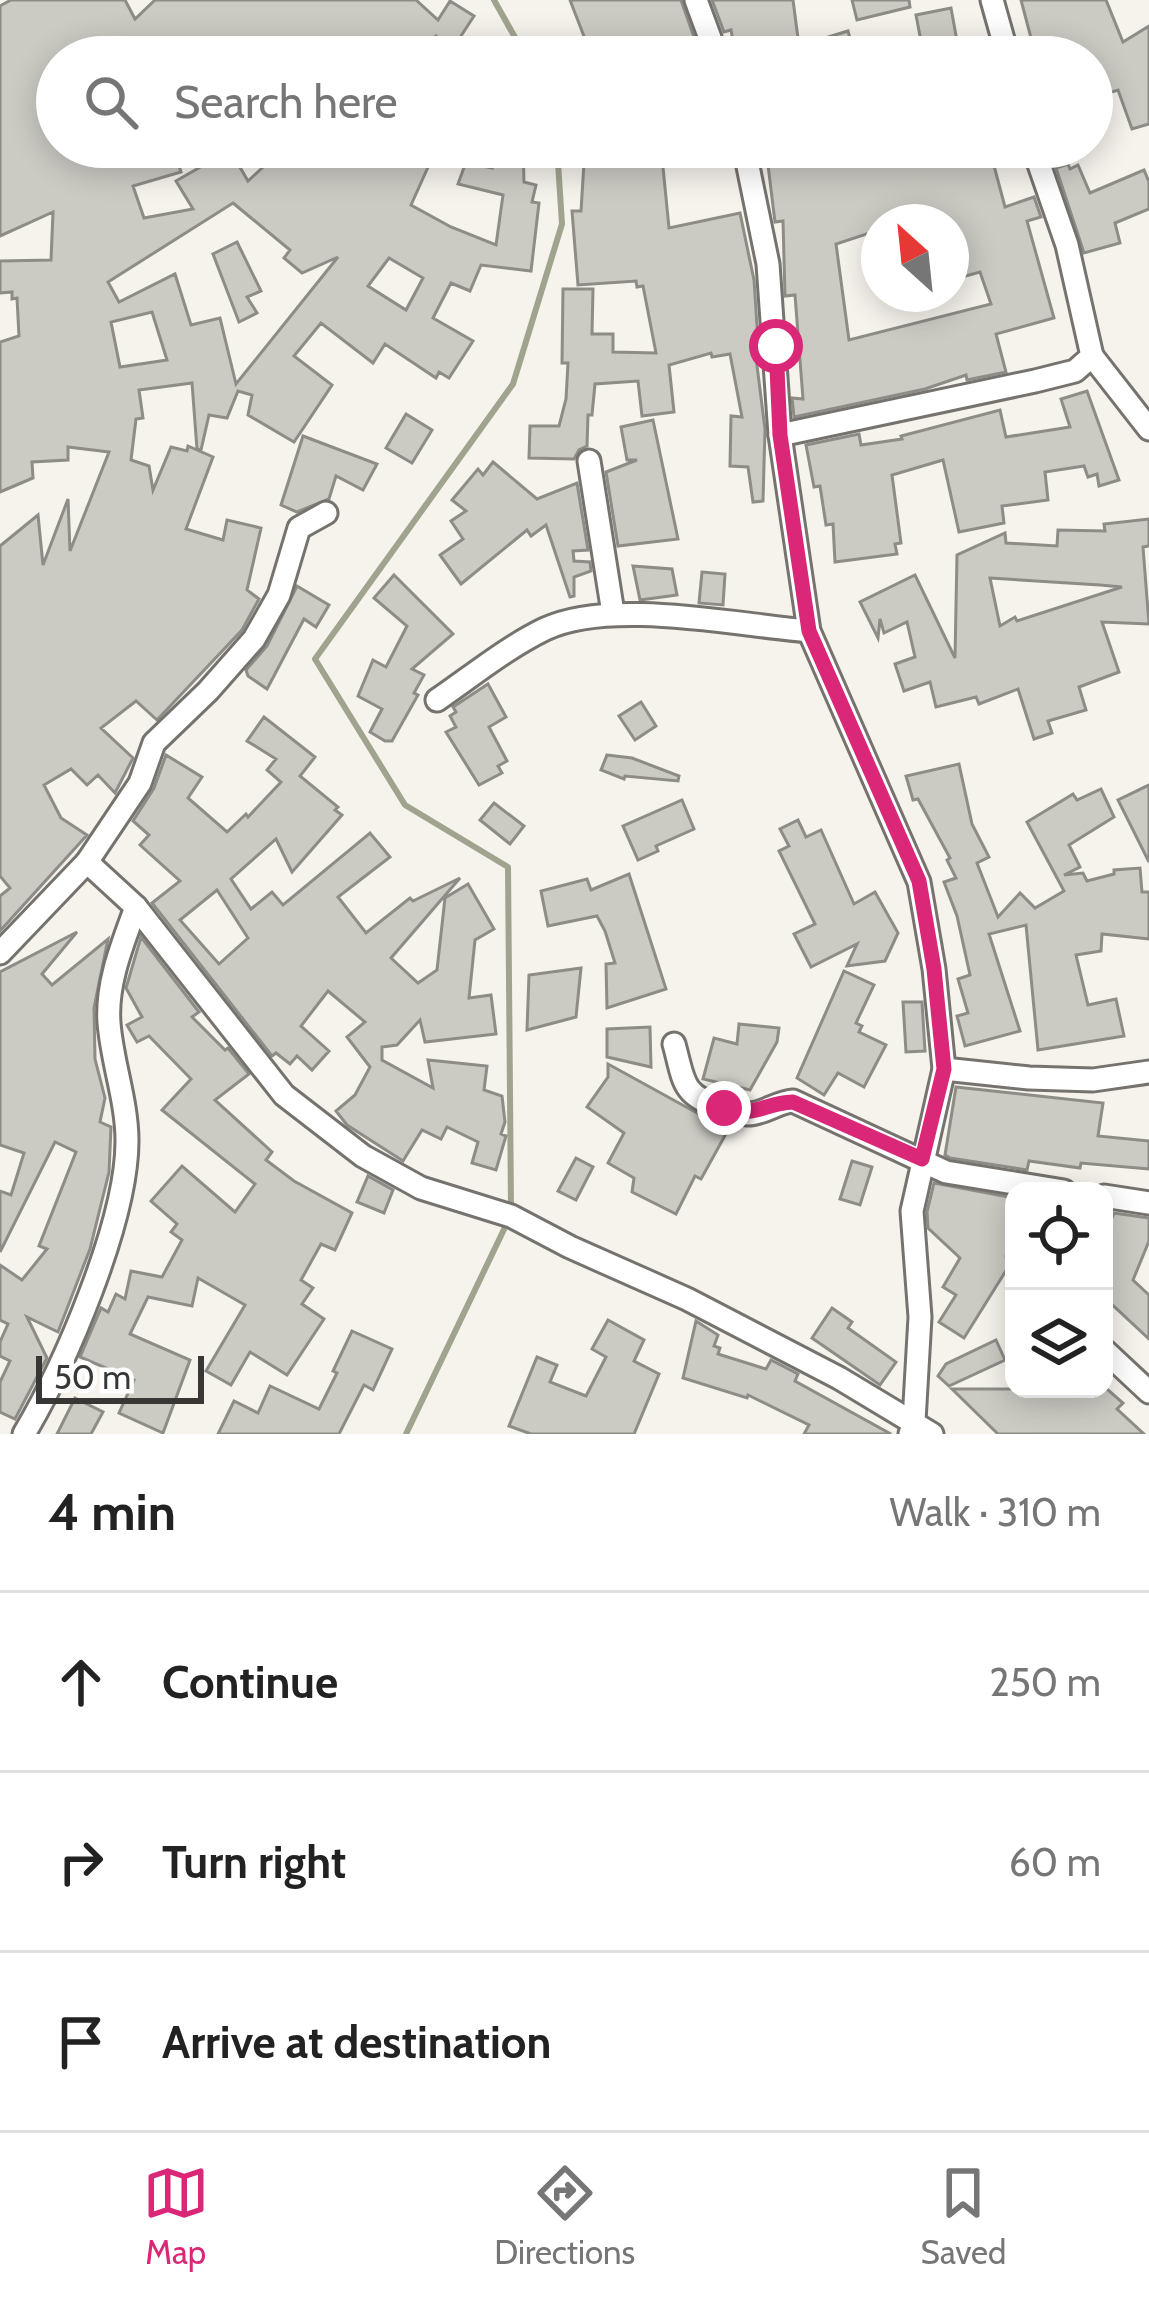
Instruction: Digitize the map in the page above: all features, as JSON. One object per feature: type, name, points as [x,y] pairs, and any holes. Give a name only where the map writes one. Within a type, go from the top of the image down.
[{"type":"street","points":[[696,0],[709,36]]},
{"type":"street","points":[[992,0],[1002,36]]},
{"type":"street","points":[[87,862],[136,907],[284,1095],[363,1156],[421,1188],[511,1216],[687,1299],[919,1430],[920,1317],[911,1210],[944,1069],[934,969],[919,881],[809,631],[780,435],[768,264],[748,168]]},
{"type":"street","points":[[1040,168],[1067,245],[1092,356],[1149,429]]},
{"type":"street","points":[[780,435],[1035,381],[1075,370],[1092,356]]},
{"type":"street","points":[[589,461],[614,613]]},
{"type":"street","points":[[0,952],[87,862],[140,783],[154,743],[208,691],[269,617],[299,528],[326,512]]},
{"type":"street","points":[[437,700],[549,627],[614,613],[809,631]]},
{"type":"street","points":[[24,1434],[82,1315],[121,1186],[127,1127],[109,1019],[120,952],[136,907]]},
{"type":"street","points":[[674,1044],[686,1086],[700,1101],[746,1114],[793,1102],[960,1176],[1005,1182]]},
{"type":"street","points":[[944,1069],[1072,1079],[1149,1072]]},
{"type":"street","points":[[1113,1197],[1149,1203]]},
{"type":"street","points":[[1113,1358],[1149,1392]]},
{"type":"building","points":[[11,0],[125,0],[135,19],[155,0],[416,0],[438,20],[450,1],[474,16],[461,36],[36,36],[36,168],[180,168],[181,172],[133,186],[144,218],[193,209],[176,181],[199,168],[240,168],[248,181],[262,168],[428,168],[411,205],[496,245],[503,195],[458,184],[464,168],[524,168],[524,182],[536,185],[532,202],[539,203],[531,271],[481,265],[470,291],[451,283],[433,318],[473,341],[449,378],[439,372],[436,378],[385,344],[373,363],[321,323],[294,356],[332,385],[294,442],[248,415],[252,395],[238,391],[227,418],[209,415],[201,450],[197,449],[192,383],[139,390],[143,418],[136,419],[131,460],[149,466],[153,490],[171,447],[187,451],[188,446],[213,457],[186,529],[223,540],[227,520],[261,528],[247,590],[259,599],[242,630],[157,720],[136,701],[101,728],[133,758],[115,793],[98,775],[87,785],[71,769],[44,785],[61,818],[87,835],[0,931],[0,896],[10,888],[0,876],[0,546],[38,515],[43,565],[68,499],[70,551],[109,452],[68,447],[68,460],[32,462],[33,478],[0,492],[0,342],[19,336],[17,298],[12,299],[12,292],[0,293],[0,261],[51,260],[53,212],[0,236],[0,6]],"holes":[[[233,203],[290,250],[284,258],[302,273],[338,257],[236,384],[220,318],[191,325],[175,274],[119,302],[108,282]],[[389,258],[423,278],[406,310],[368,286]],[[152,312],[167,360],[120,367],[111,322]]]},
{"type":"building","points":[[570,0],[681,0],[694,36],[584,36]]},
{"type":"building","points":[[712,0],[793,0],[798,36],[724,32]]},
{"type":"building","points":[[852,0],[909,0],[910,7],[857,20]]},
{"type":"building","points":[[1021,0],[1106,0],[1123,42],[1149,26],[1149,124],[1132,129],[1118,90],[1113,92],[1113,36],[1030,36]]},
{"type":"building","points":[[951,8],[956,36],[920,36],[916,15]]},
{"type":"building","points":[[584,168],[663,168],[669,228],[740,213],[754,280],[758,341],[754,342],[765,429],[763,501],[753,502],[748,467],[730,466],[731,416],[742,417],[730,354],[712,357],[711,353],[669,365],[674,412],[642,416],[638,381],[595,384],[587,446],[574,459],[529,458],[530,426],[559,426],[566,399],[563,289],[593,289],[592,334],[613,334],[613,352],[656,353],[643,286],[637,287],[636,281],[578,285],[572,211],[581,211]]},
{"type":"building","points":[[768,168],[995,168],[1005,207],[1034,197],[1041,217],[1027,221],[1054,318],[996,334],[1006,372],[967,380],[966,375],[925,389],[794,417],[792,398],[803,399],[795,295],[785,296],[783,221],[775,222]]},
{"type":"building","points":[[1056,168],[1079,168],[1090,193],[1144,170],[1149,209],[1115,223],[1120,243],[1084,253]]},
{"type":"building","points":[[237,242],[261,291],[247,297],[257,313],[239,322],[213,254]]},
{"type":"building","points":[[1087,391],[1119,480],[1099,486],[1097,474],[1088,477],[1084,466],[1045,472],[1048,500],[1002,506],[1004,523],[959,532],[943,460],[892,475],[901,543],[895,544],[897,554],[835,562],[833,524],[826,525],[820,486],[814,487],[806,445],[859,434],[861,445],[902,439],[1000,410],[1006,437],[1070,427],[1061,399]]},
{"type":"building","points":[[406,414],[432,430],[412,463],[386,448]]},
{"type":"building","points":[[653,420],[678,539],[618,546],[606,472],[637,460],[627,460],[621,427]]},
{"type":"building","points":[[303,436],[377,464],[363,490],[336,476],[329,499],[297,512],[281,505]]},
{"type":"building","points":[[493,462],[537,499],[577,483],[588,550],[573,551],[574,561],[590,562],[591,571],[574,577],[574,596],[570,597],[546,525],[531,536],[527,530],[461,584],[440,555],[463,539],[451,521],[466,511],[452,500],[478,469],[483,475]]},
{"type":"building","points":[[1149,519],[1149,546],[1143,547],[1149,624],[1102,622],[1119,672],[1079,687],[1086,710],[1048,721],[1052,733],[1034,739],[1018,689],[979,704],[976,697],[936,707],[930,682],[904,691],[895,664],[915,657],[907,622],[884,633],[880,619],[878,638],[860,602],[915,575],[955,658],[957,555],[1005,533],[1006,543],[1057,546],[1058,530],[1105,531],[1104,524]],"holes":[[[990,578],[1122,587],[1017,621],[1015,617],[1000,626]]]},
{"type":"building","points":[[633,566],[672,569],[677,595],[640,600]]},
{"type":"building","points":[[702,572],[725,574],[723,605],[699,603]]},
{"type":"building","points":[[394,575],[453,634],[412,669],[424,675],[414,693],[418,695],[392,741],[385,741],[370,732],[382,709],[358,696],[373,660],[386,667],[407,626],[374,598]]},
{"type":"building","points":[[297,586],[329,605],[316,627],[304,619],[267,689],[246,670],[267,646]]},
{"type":"building","points":[[488,684],[506,717],[489,727],[507,761],[498,766],[502,773],[479,785],[446,732],[456,727],[450,716],[456,712],[453,707]]},
{"type":"building","points":[[641,702],[656,726],[635,740],[619,716]]},
{"type":"building","points":[[264,717],[315,757],[300,776],[342,815],[292,872],[276,839],[231,879],[251,909],[272,892],[283,905],[370,833],[390,857],[338,897],[366,933],[410,898],[413,901],[460,878],[391,958],[418,983],[437,970],[445,898],[468,884],[494,929],[475,940],[469,998],[491,995],[496,1034],[425,1042],[420,1020],[397,1045],[382,1047],[382,1060],[433,1088],[428,1060],[487,1066],[484,1090],[502,1096],[505,1122],[496,1170],[472,1163],[478,1142],[447,1127],[441,1139],[422,1130],[403,1161],[347,1125],[336,1111],[355,1095],[370,1067],[347,1037],[365,1022],[328,991],[301,1026],[329,1051],[312,1070],[297,1056],[290,1064],[276,1053],[272,1056],[152,903],[180,881],[140,845],[149,835],[133,821],[154,788],[166,755],[202,777],[188,798],[227,832],[281,782],[267,770],[276,759],[247,741]],"holes":[[[217,890],[248,938],[219,964],[180,920]]]},
{"type":"building","points":[[607,755],[632,758],[679,776],[678,781],[624,779],[601,770]]},
{"type":"building","points":[[959,764],[972,824],[989,857],[977,863],[998,917],[1020,893],[1035,908],[1064,891],[1027,822],[1073,794],[1077,800],[1101,789],[1114,817],[1069,845],[1080,867],[1064,875],[1083,873],[1087,881],[1114,874],[1114,870],[1140,868],[1142,892],[1149,892],[1149,939],[1102,934],[1101,951],[1076,955],[1088,1005],[1116,999],[1124,1036],[1038,1050],[1026,925],[989,934],[1020,1031],[965,1046],[957,1016],[968,1013],[958,979],[970,975],[944,882],[956,878],[918,799],[913,800],[906,776]]},
{"type":"building","points":[[1149,785],[1149,862],[1118,800]]},
{"type":"building","points":[[682,800],[694,829],[638,860],[623,826]]},
{"type":"building","points":[[494,803],[524,826],[510,844],[480,820]]},
{"type":"building","points":[[798,820],[806,837],[821,830],[854,904],[875,892],[898,933],[885,961],[847,966],[857,944],[811,967],[794,934],[815,924],[779,851],[789,846],[780,829]]},
{"type":"building","points":[[629,874],[666,989],[607,1008],[606,964],[615,963],[597,916],[548,926],[541,891],[587,879],[591,890]]},
{"type":"building","points":[[77,932],[42,974],[52,985],[108,939],[94,1008],[95,1059],[105,1098],[100,1122],[111,1127],[109,1172],[90,1249],[58,1332],[27,1317],[47,1358],[15,1419],[0,1412],[0,1382],[10,1361],[0,1356],[8,1324],[0,1320],[0,1265],[22,1280],[47,1249],[39,1246],[76,1152],[55,1142],[0,1252],[0,1191],[11,1195],[24,1153],[0,1145],[0,972]]},
{"type":"building","points":[[141,937],[199,1012],[192,1017],[249,1074],[215,1100],[272,1152],[266,1160],[352,1213],[335,1250],[321,1244],[301,1280],[313,1288],[302,1304],[324,1319],[287,1375],[250,1352],[231,1385],[206,1371],[245,1305],[198,1278],[192,1306],[148,1297],[130,1334],[190,1360],[163,1433],[119,1413],[134,1380],[80,1357],[101,1308],[108,1312],[116,1294],[125,1299],[131,1271],[162,1277],[182,1240],[171,1232],[177,1224],[151,1201],[182,1166],[235,1212],[255,1184],[162,1110],[191,1079],[149,1036],[137,1042],[127,1025],[142,1017],[126,988]]},
{"type":"building","points":[[581,968],[576,1017],[527,1030],[529,975]]},
{"type":"building","points":[[844,971],[874,985],[856,1023],[862,1026],[859,1032],[886,1045],[864,1087],[838,1073],[824,1095],[797,1078]]},
{"type":"building","points":[[903,1002],[922,1002],[925,1051],[906,1052]]},
{"type":"building","points":[[739,1024],[779,1028],[777,1042],[750,1090],[703,1079],[714,1038],[737,1044]]},
{"type":"building","points":[[650,1027],[651,1067],[607,1057],[607,1029]]},
{"type":"building","points":[[608,1064],[728,1130],[701,1179],[695,1176],[676,1214],[632,1192],[634,1178],[608,1163],[624,1133],[587,1107],[608,1077]]},
{"type":"building","points":[[956,1087],[1103,1103],[1098,1136],[1149,1141],[1149,1169],[1029,1161],[1027,1170],[950,1158],[945,1155]]},
{"type":"building","points":[[576,1158],[593,1167],[576,1200],[558,1191]]},
{"type":"building","points":[[852,1161],[872,1167],[860,1205],[840,1199]]},
{"type":"building","points":[[368,1176],[393,1190],[384,1213],[357,1202]]},
{"type":"building","points":[[934,1183],[1005,1196],[1005,1272],[964,1338],[939,1322],[956,1295],[943,1287],[960,1258],[928,1228]]},
{"type":"building","points":[[1113,1215],[1149,1218],[1149,1241],[1133,1280],[1149,1295],[1149,1339],[1113,1305]]},
{"type":"building","points":[[832,1308],[852,1322],[848,1328],[896,1362],[880,1385],[812,1338]]},
{"type":"building","points":[[608,1320],[644,1340],[634,1361],[659,1374],[634,1434],[531,1434],[509,1426],[537,1357],[557,1365],[550,1382],[586,1396],[606,1357],[592,1349]]},
{"type":"building","points":[[696,1321],[718,1335],[714,1346],[720,1348],[718,1354],[766,1369],[771,1360],[798,1374],[795,1381],[891,1434],[804,1434],[809,1425],[748,1395],[683,1378]]},
{"type":"building","points":[[352,1331],[392,1349],[373,1390],[364,1385],[339,1434],[218,1434],[234,1401],[258,1413],[270,1386],[319,1409]]},
{"type":"building","points":[[996,1340],[1005,1360],[949,1386],[938,1376],[946,1364]]},
{"type":"building","points":[[952,1389],[1005,1389],[1005,1398],[1113,1398],[1113,1394],[1123,1403],[1117,1409],[1144,1434],[998,1434]]},
{"type":"building","points":[[75,1398],[103,1412],[91,1434],[57,1434]]},
{"type":"waterway","points":[[494,0],[514,36]]},
{"type":"waterway","points":[[511,1208],[508,867],[405,805],[315,659],[513,384],[562,224],[558,168]]},
{"type":"waterway","points":[[406,1434],[508,1221]]},
{"type":"route","points":[[724,1108],[746,1114],[793,1102],[922,1159],[944,1069],[919,881],[809,631],[780,435],[776,346]]}]
